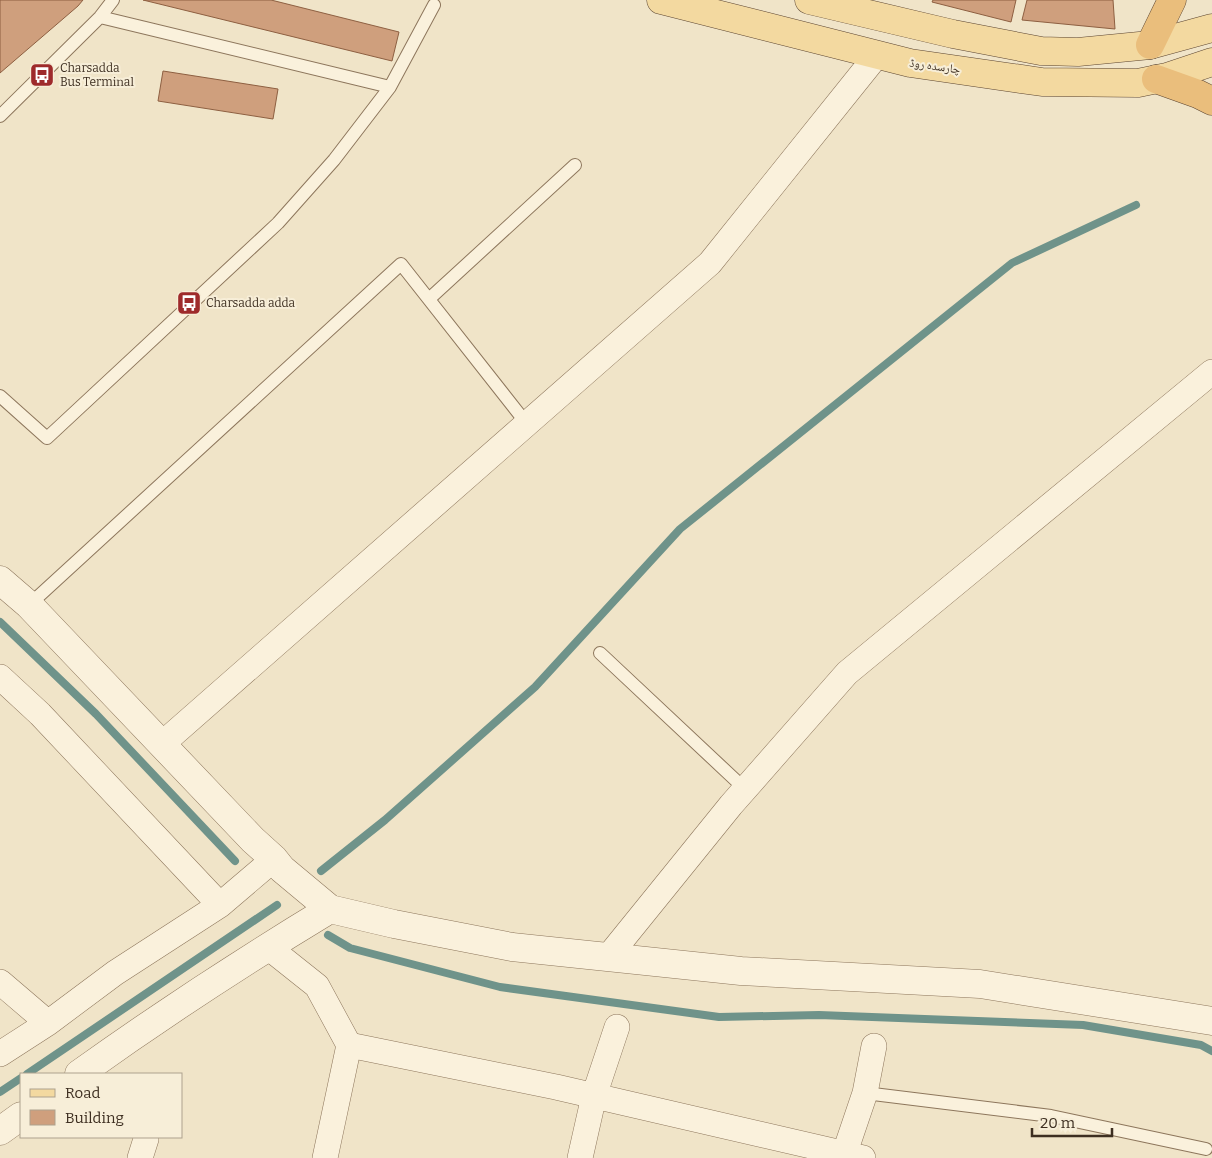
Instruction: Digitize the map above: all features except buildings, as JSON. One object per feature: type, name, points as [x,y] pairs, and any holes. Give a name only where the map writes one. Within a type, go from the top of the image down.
[{"type":"highway","points":[[1150,45],[1172,0]]},
{"type":"highway","points":[[1156,79],[1212,101]]},
{"type":"main road","name":"چارسدہ روڈ","points":[[661,0],[910,63],[1042,82],[1138,83],[1212,62]]},
{"type":"main road","points":[[809,0],[954,34],[1041,51],[1078,52],[1150,45],[1212,28]]},
{"type":"street","points":[[162,744],[710,263],[878,55]]},
{"type":"street","points":[[608,957],[745,789],[847,673],[1212,372]]},
{"type":"street","points":[[0,580],[29,605],[252,840],[274,859],[282,869],[330,909],[394,924],[512,947],[741,971],[980,984],[1212,1021]]},
{"type":"street","points":[[0,678],[40,714],[220,905]]},
{"type":"street","points":[[0,1054],[48,1023],[115,973],[220,905],[274,859]]},
{"type":"street","points":[[80,1073],[148,1025],[268,946],[330,909]]},
{"type":"street","points":[[268,946],[317,986],[349,1045],[325,1158]]},
{"type":"street","points":[[0,982],[48,1023]]},
{"type":"street","points":[[580,1158],[594,1096],[617,1027]]},
{"type":"street","points":[[349,1045],[594,1096],[850,1156],[874,1046]]},
{"type":"street","points":[[0,1131],[20,1117]]},
{"type":"lane","points":[[0,116],[100,17],[113,0]]},
{"type":"lane","points":[[0,396],[47,438],[278,222],[334,160],[390,88],[434,5]]},
{"type":"lane","points":[[100,17],[390,88]]},
{"type":"lane","points":[[429,299],[575,165]]},
{"type":"lane","points":[[29,605],[401,264],[527,424]]},
{"type":"lane","points":[[600,653],[745,789]]},
{"type":"lane","points":[[865,1093],[1051,1116],[1206,1149]]},
{"type":"waterway","points":[[321,871],[385,820],[535,687],[680,529],[1012,263],[1136,205]]},
{"type":"waterway","points":[[0,622],[96,714],[235,861]]},
{"type":"waterway","points":[[28,1073],[277,905]]},
{"type":"waterway","points":[[328,935],[350,948],[500,987],[719,1017],[819,1015],[1083,1025],[1201,1045],[1212,1051]]},
{"type":"waterway","points":[[0,1092],[20,1079]]},
{"type":"place","name":"Charsadda Bus Terminal","points":[[42,75]]},
{"type":"place","name":"Charsadda adda","points":[[189,303]]}]
